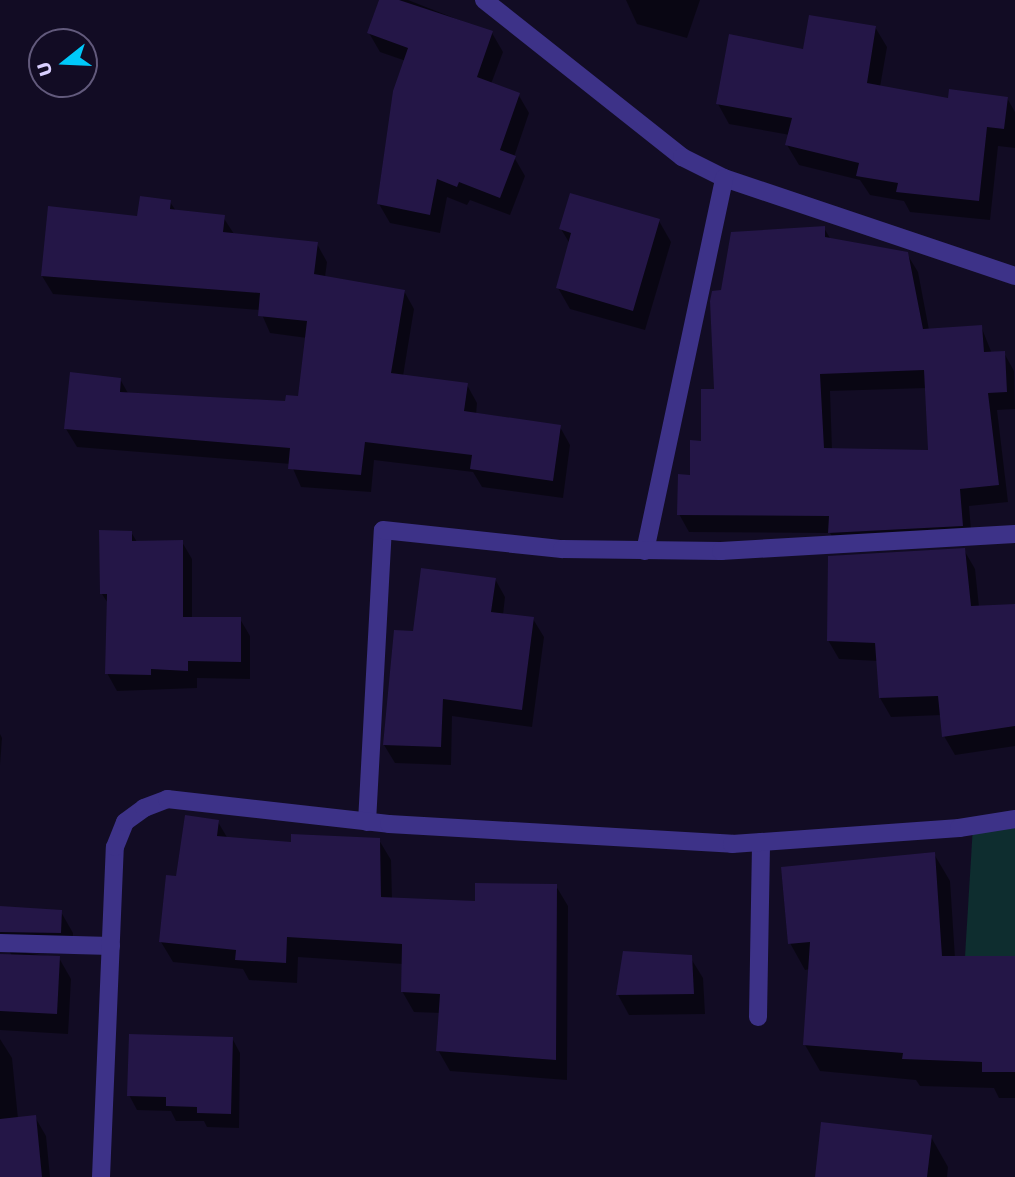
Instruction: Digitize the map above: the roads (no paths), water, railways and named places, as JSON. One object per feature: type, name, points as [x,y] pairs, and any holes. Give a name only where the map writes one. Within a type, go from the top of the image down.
[{"type":"street","points":[[484,0],[642,128],[682,157],[724,178],[1015,276]]},
{"type":"street","points":[[645,551],[724,178]]},
{"type":"street","points":[[367,822],[383,530],[562,549],[645,551],[721,551],[1015,534]]},
{"type":"street","points":[[101,1177],[115,847],[125,822],[144,808],[167,799],[367,822],[761,842],[958,828],[1015,819]]},
{"type":"street","points":[[758,1017],[761,842]]},
{"type":"street","points":[[0,943],[111,946]]}]
